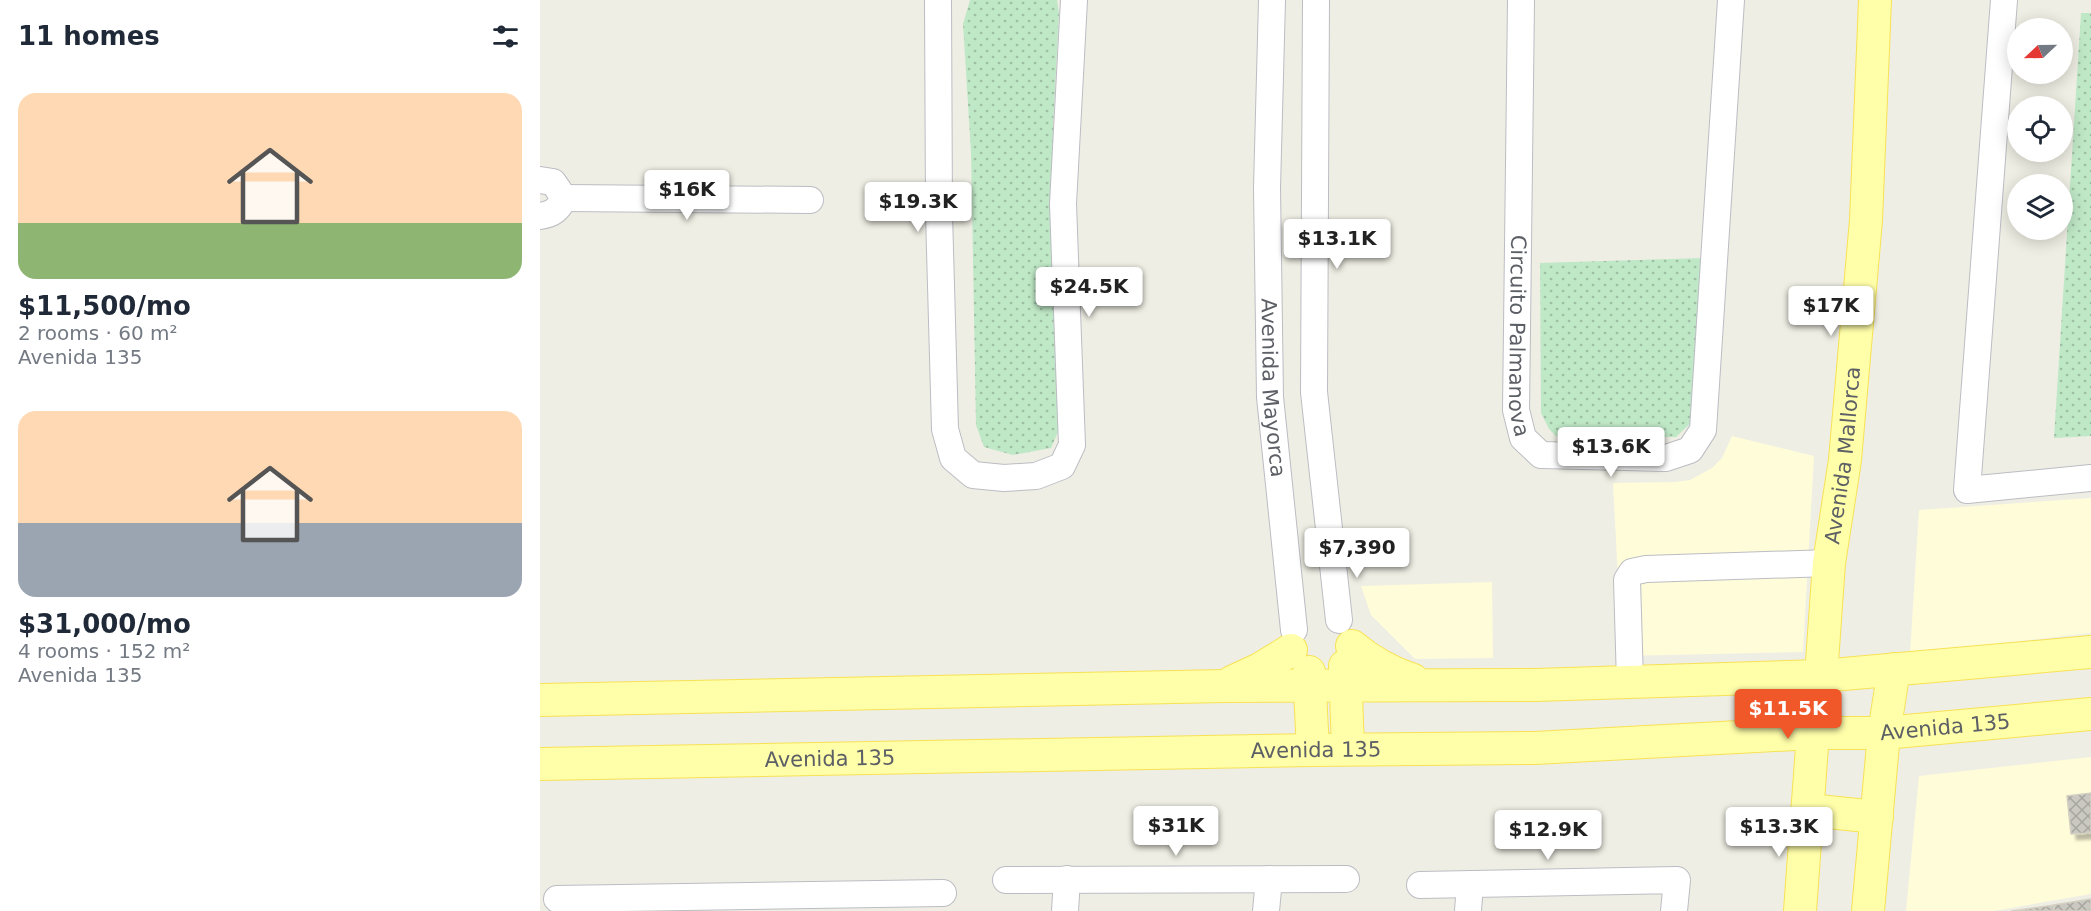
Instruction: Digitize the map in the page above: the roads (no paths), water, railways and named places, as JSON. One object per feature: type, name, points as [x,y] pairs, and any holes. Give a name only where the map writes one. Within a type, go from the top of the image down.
[{"type":"main road","name":"Avenida Mallorca","points":[[1800,911],[1813,733],[1821,676],[1829,563],[1845,460],[1866,220],[1875,0]]},
{"type":"main road","points":[[540,700],[1224,686],[1301,659],[1345,654],[1428,685],[1821,676],[2091,652]]},
{"type":"main road","points":[[1345,654],[1348,749]]},
{"type":"main road","points":[[1301,659],[1313,750]]},
{"type":"main road","points":[[1868,911],[1884,733],[1894,669]]},
{"type":"main road","name":"Avenida 135","points":[[540,765],[1348,749],[1535,748],[1813,733],[1884,733],[2091,714]]},
{"type":"main road","points":[[1808,810],[1877,817]]},
{"type":"street","points":[[938,0],[939,213],[945,429],[953,458],[973,475],[1004,477],[1036,476],[1062,466],[1072,445],[1063,204],[1074,0]]},
{"type":"street","name":"Avenida Mayorca","points":[[1272,0],[1267,188],[1270,397],[1301,659]]},
{"type":"street","name":"Avenida Mayorca","points":[[1316,0],[1314,392],[1345,654]]},
{"type":"street","name":"Circuito Palmanova","points":[[1521,0],[1516,410],[1523,438],[1541,454],[1666,458],[1690,450],[1703,430],[1731,0]]},
{"type":"street","points":[[2004,0],[1967,490],[2091,478]]},
{"type":"street","points":[[540,180],[553,182],[564,198]]},
{"type":"street","points":[[564,198],[810,200]]},
{"type":"street","points":[[540,216],[552,214],[564,198]]},
{"type":"street","points":[[1630,682],[1627,580],[1632,572],[1646,569],[1829,563]]},
{"type":"street","points":[[1301,659],[1300,622],[1309,616],[1319,614],[1330,615],[1345,654]]},
{"type":"street","points":[[1065,911],[1067,879]]},
{"type":"street","points":[[1266,911],[1269,879]]},
{"type":"street","points":[[1006,880],[1346,879]]},
{"type":"street","points":[[1420,885],[1677,880],[1674,911]]},
{"type":"street","points":[[1468,911],[1470,884]]},
{"type":"street","points":[[557,899],[636,904],[825,903],[860,902],[943,892]]}]
